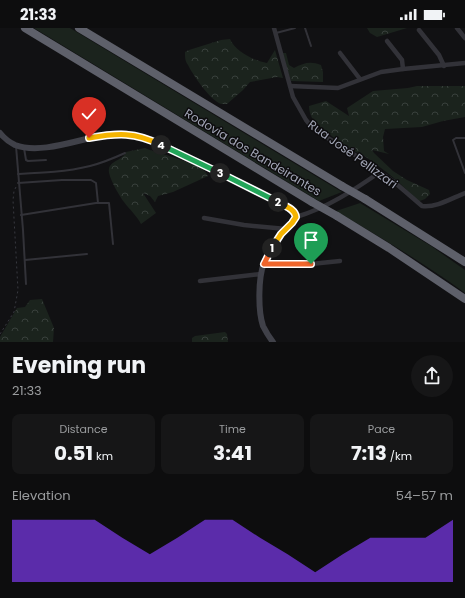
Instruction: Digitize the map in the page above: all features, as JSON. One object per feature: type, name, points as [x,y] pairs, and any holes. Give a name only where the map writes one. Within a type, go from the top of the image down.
[{"type":"highway","name":"Rodovia dos Bandeirantes","points":[[25,28],[389,248],[465,299]]},
{"type":"highway","name":"Rodovia dos Bandeirantes","points":[[78,28],[365,199],[465,262]]},
{"type":"street","name":"Rua José Pellizzari","points":[[274,28],[290,86],[299,110],[311,126],[393,181],[422,206],[439,203],[465,192]]},
{"type":"street","points":[[457,28],[465,38]]},
{"type":"street","points":[[419,30],[439,55],[444,66]]},
{"type":"street","points":[[388,41],[402,60],[403,68]]},
{"type":"street","points":[[340,53],[360,79]]},
{"type":"street","points":[[290,86],[338,88],[380,72],[403,68],[444,66],[465,63]]},
{"type":"street","points":[[0,133],[10,142],[24,147],[57,146],[119,133],[143,136],[282,204],[292,210],[296,217]]},
{"type":"street","points":[[273,342],[263,326],[261,314],[261,274],[264,264],[276,242],[296,217],[319,210],[360,186],[380,172]]},
{"type":"street","points":[[204,218],[244,225],[286,229]]},
{"type":"street","points":[[264,264],[311,264],[340,261]]},
{"type":"street","points":[[200,281],[261,274]]},
{"type":"lane","points":[[275,34],[295,28]]},
{"type":"lane","points":[[305,28],[311,46]]},
{"type":"lane","points":[[465,138],[456,138],[453,140],[465,173]]},
{"type":"lane","points":[[16,145],[26,284]]},
{"type":"lane","points":[[24,147],[26,160],[46,160]]},
{"type":"lane","points":[[18,174],[88,167],[125,153]]},
{"type":"lane","points":[[18,183],[91,180],[96,183],[98,202]]},
{"type":"lane","points":[[21,214],[98,202],[110,204],[113,244]]},
{"type":"lane","points":[[25,260],[87,254]]},
{"type":"path","points":[[0,334],[14,312],[18,290],[13,200],[14,191],[18,183]]},
{"type":"green space","points":[[34,28],[70,28],[342,192],[319,201]]},
{"type":"green space","points":[[367,28],[407,28],[377,37],[370,33]]},
{"type":"green space","points":[[230,39],[240,51],[251,58],[262,62],[267,63],[275,50],[283,78],[277,77],[250,82],[227,104],[217,102],[207,93],[194,75],[186,62],[185,52],[221,40]]},
{"type":"green space","points":[[282,53],[286,53],[289,65],[294,68],[307,63],[321,65],[323,82],[291,81]]},
{"type":"green space","points":[[417,86],[465,86],[465,117],[422,127],[385,129],[383,137],[384,151],[389,154],[372,150],[393,171],[407,180],[429,190],[430,194],[425,199],[417,202],[400,183],[387,172],[366,157],[346,147],[318,125],[312,118],[309,106],[326,101],[349,116],[347,108],[373,91]]},
{"type":"green space","points":[[145,148],[190,163],[205,171],[208,176],[173,192],[158,196],[155,202],[150,196],[143,193],[156,213],[141,224],[117,191],[110,176],[109,169],[112,164],[126,152]]},
{"type":"green space","points":[[360,203],[431,246],[465,270],[465,293],[385,240],[336,211]]},
{"type":"green space","points":[[42,299],[54,328],[53,342],[0,342],[0,337],[17,308],[25,307],[30,300]]},
{"type":"green space","points":[[225,332],[227,334],[228,342],[192,342],[192,338],[195,336]]},
{"type":"route","points":[[89,138],[119,133],[143,136],[282,204],[292,210],[296,217],[295,220],[281,234],[267,256],[264,264],[311,264]]}]
